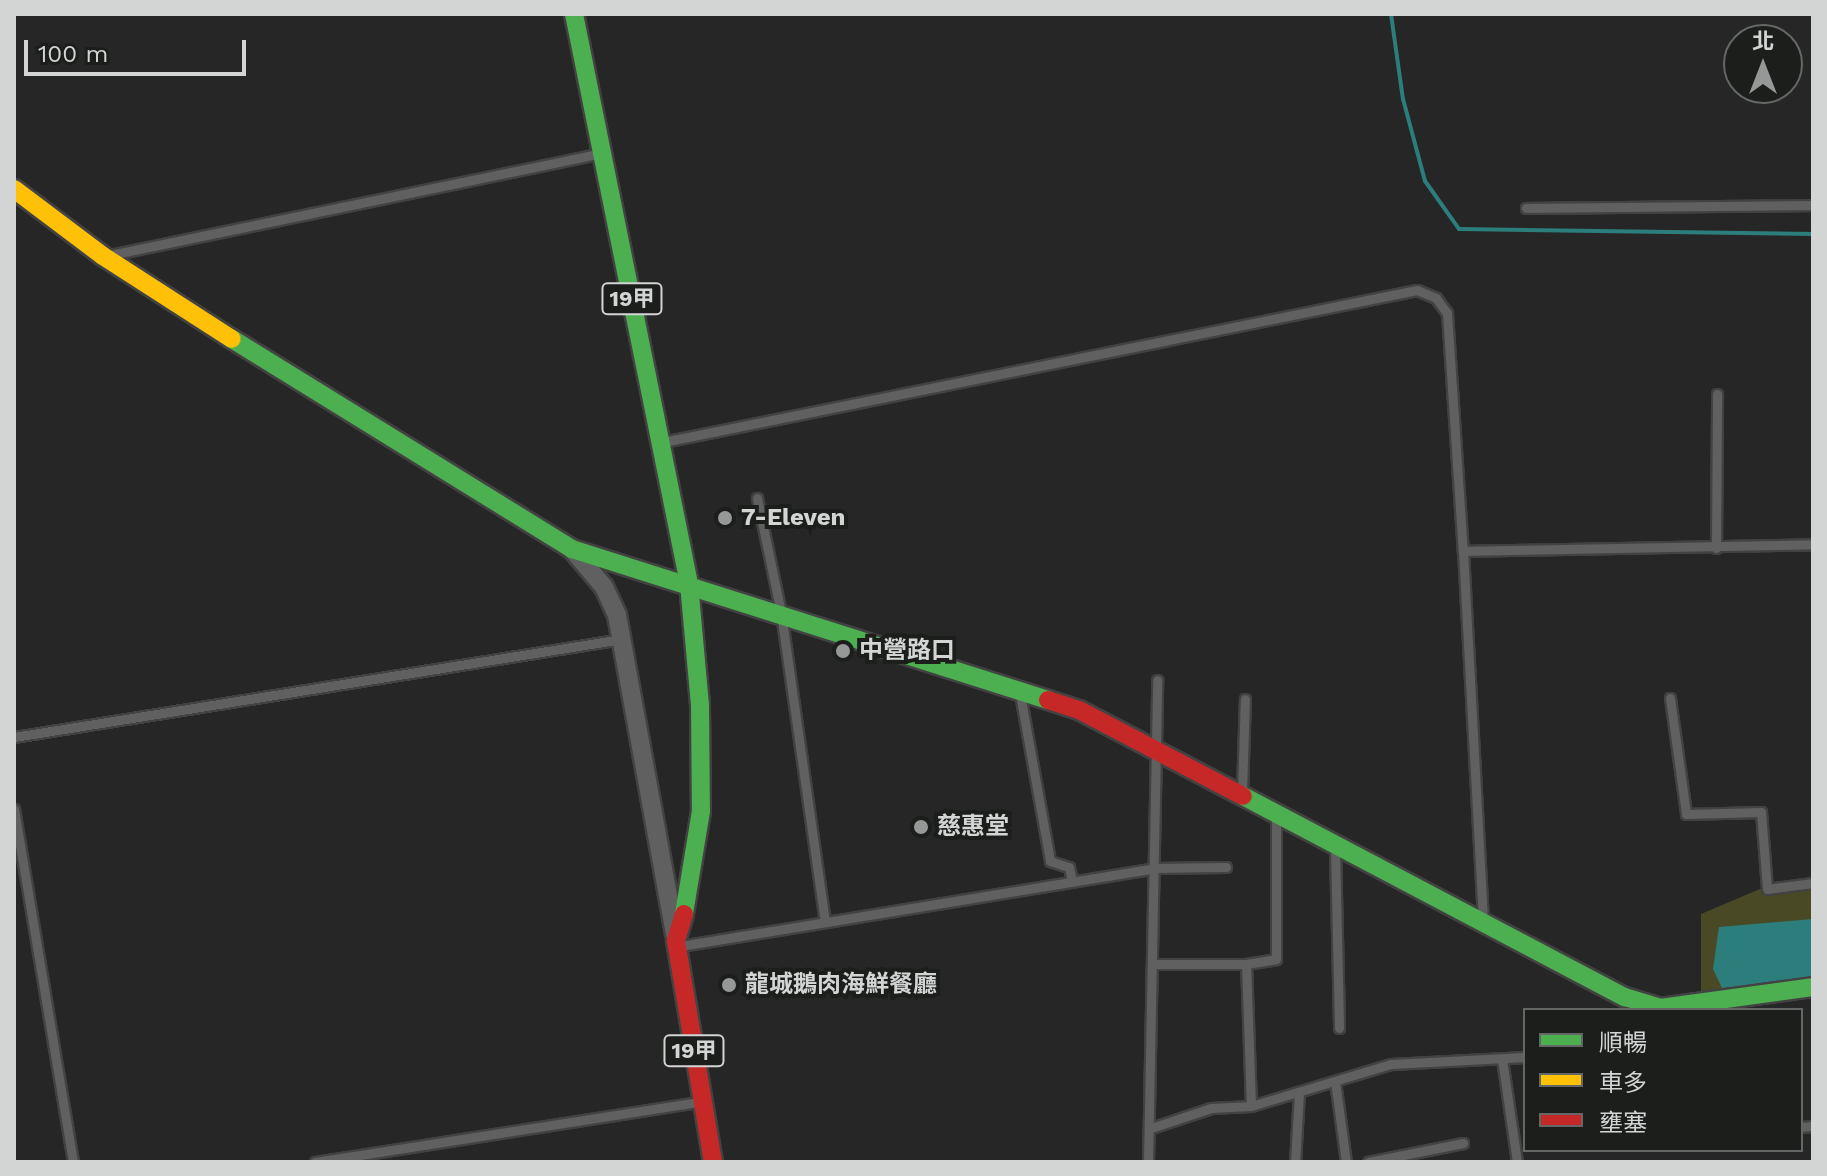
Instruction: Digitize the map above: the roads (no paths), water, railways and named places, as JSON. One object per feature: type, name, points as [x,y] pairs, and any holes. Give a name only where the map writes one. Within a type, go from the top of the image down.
[{"type":"street","name":"19甲","points":[[574,14],[689,584],[700,705],[701,811],[690,893],[677,944],[713,1162]]},
{"type":"street","points":[[14,189],[103,256],[347,414],[572,549],[1019,688],[1079,710],[1625,997],[1657,1008]]},
{"type":"street","points":[[572,549],[604,587],[622,639],[677,944]]},
{"type":"street","points":[[1667,1008],[1813,987]]},
{"type":"lane","points":[[103,256],[600,153]]},
{"type":"lane","points":[[1526,208],[1813,205]]},
{"type":"lane","points":[[662,442],[1417,290],[1436,298],[1447,313],[1484,922]]},
{"type":"lane","points":[[1716,548],[1717,394]]},
{"type":"lane","points":[[757,498],[781,613],[825,921]]},
{"type":"lane","points":[[1463,551],[1813,544]]},
{"type":"lane","points":[[14,737],[622,639]]},
{"type":"lane","points":[[1148,1162],[1157,680]]},
{"type":"lane","points":[[1019,688],[1050,861],[1069,867],[1072,881]]},
{"type":"lane","points":[[1670,698],[1686,814],[1761,812],[1767,889],[1813,883]]},
{"type":"lane","points":[[1242,797],[1245,699]]},
{"type":"lane","points":[[14,809],[73,1162]]},
{"type":"lane","points":[[1154,964],[1246,964],[1276,959],[1276,814]]},
{"type":"lane","points":[[1335,844],[1339,1028]]},
{"type":"lane","points":[[677,944],[1155,868],[1226,867]]},
{"type":"lane","points":[[1246,964],[1251,1106]]},
{"type":"lane","points":[[1151,1128],[1211,1108],[1251,1106],[1391,1064],[1523,1057]]},
{"type":"lane","points":[[1502,1059],[1517,1162]]},
{"type":"lane","points":[[1335,1081],[1346,1162]]},
{"type":"lane","points":[[1295,1162],[1299,1093]]},
{"type":"lane","points":[[315,1162],[703,1101]]},
{"type":"lane","points":[[1368,1162],[1463,1143]]},
{"type":"lane","points":[[1428,1150],[1430,1162]]},
{"type":"water","points":[[1813,919],[1813,979],[1722,988],[1713,969],[1719,927]]},
{"type":"waterway","points":[[1391,14],[1403,99],[1425,181],[1459,229],[1813,234]]},
{"type":"place","name":"7-Eleven","points":[[725,518]]},
{"type":"place","name":"中營路口","points":[[843,651]]},
{"type":"place","name":"慈惠堂","points":[[921,827]]},
{"type":"place","name":"龍城鵝肉海鮮餐廳","points":[[729,985]]}]
